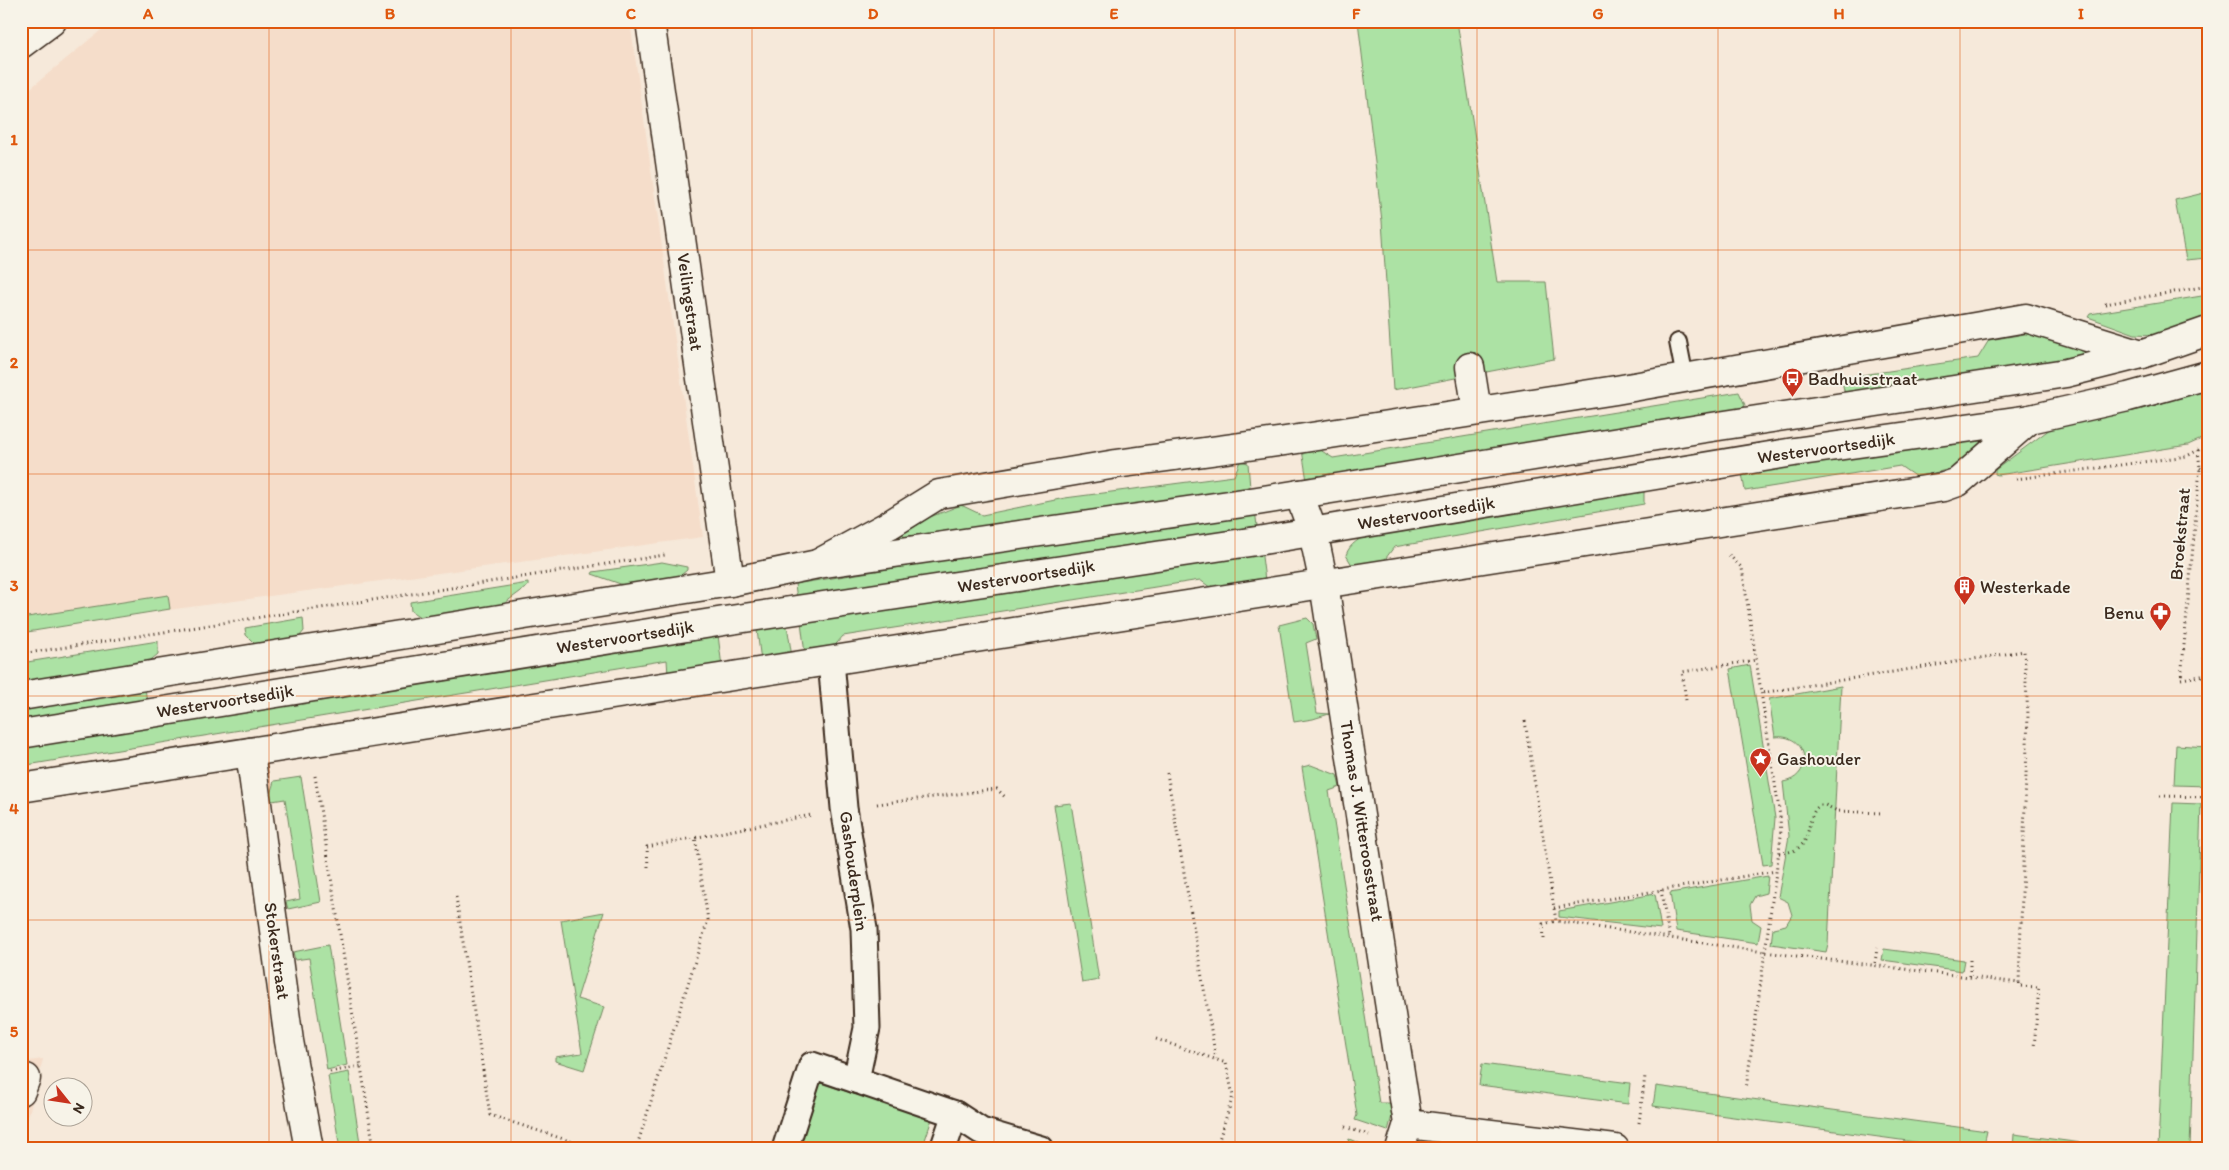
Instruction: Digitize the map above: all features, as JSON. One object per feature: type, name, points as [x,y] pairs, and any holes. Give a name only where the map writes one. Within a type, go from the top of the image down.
[{"type":"street","points":[[21,44],[52,21]]},
{"type":"street","name":"Veilingstraat","points":[[650,21],[730,582]]},
{"type":"street","name":"Westervoortsedijk","points":[[818,564],[939,494],[1116,464],[1477,411],[1685,378],[2026,318],[2142,354]]},
{"type":"street","name":"Westervoortsedijk","points":[[21,696],[730,582],[818,564],[1299,494],[1689,430],[2066,374],[2142,354],[2208,331]]},
{"type":"street","points":[[1470,367],[1477,411]]},
{"type":"street","name":"Westervoortsedijk","points":[[21,734],[743,618],[1314,532],[1794,452],[2030,419],[2128,397],[2208,375]]},
{"type":"street","name":"Westervoortsedijk","points":[[21,788],[1270,590],[1324,584],[1944,487],[1958,482],[2030,419]]},
{"type":"street","name":"Thomas J. Witteroosstraat","points":[[1299,494],[1314,532],[1324,584],[1358,808],[1376,904],[1404,1137]]},
{"type":"street","name":"Gashouderplein","points":[[830,660],[844,808],[864,929],[867,1028],[856,1080]]},
{"type":"street","name":"Stokerstraat","points":[[250,752],[289,1041],[308,1149]]},
{"type":"street","points":[[785,1149],[812,1065],[955,1114],[981,1131],[1041,1149]]},
{"type":"street","points":[[21,1078],[26,1078],[21,1091]]},
{"type":"street","points":[[943,1149],[955,1114]]},
{"type":"street","points":[[1404,1137],[1615,1149]]},
{"type":"lane","points":[[1678,342],[1685,378]]},
{"type":"path","points":[[2103,304],[2208,286]]},
{"type":"path","points":[[1958,482],[1998,481],[2187,456],[2208,445]]},
{"type":"path","name":"Broekstraat","points":[[2198,450],[2200,468],[2181,679],[2208,675]]},
{"type":"path","points":[[2200,468],[2208,474]]},
{"type":"path","points":[[1718,521],[1721,547],[1742,568],[1780,816],[1779,853],[1746,1089]]},
{"type":"path","points":[[1761,693],[2024,651],[2028,715],[2019,986],[2039,987],[2034,1048]]},
{"type":"path","points":[[1686,700],[1682,672],[1756,660]]},
{"type":"path","points":[[1525,720],[1556,921]]},
{"type":"path","points":[[310,743],[374,1149]]},
{"type":"path","points":[[1167,773],[1216,1059]]},
{"type":"path","points":[[648,867],[647,847],[695,837],[844,808],[997,789],[1005,796]]},
{"type":"path","points":[[2160,796],[2208,797]]},
{"type":"path","points":[[1779,853],[1794,851],[1803,843],[1810,832],[1814,812],[1820,805],[1825,805],[1837,812],[1882,812]]},
{"type":"path","points":[[636,1149],[708,920],[695,837]]},
{"type":"path","points":[[1554,908],[1776,871]]},
{"type":"path","points":[[1661,890],[1669,937]]},
{"type":"path","points":[[456,897],[490,1115],[594,1149]]},
{"type":"path","points":[[1544,939],[1542,924],[1556,921],[1764,952],[1875,963],[2020,982]]},
{"type":"path","points":[[1875,963],[1877,948]]},
{"type":"path","points":[[1970,959],[1970,976]]},
{"type":"path","points":[[1156,1039],[1226,1063],[1233,1096],[1216,1149]]},
{"type":"path","points":[[328,1072],[361,1066]]},
{"type":"path","points":[[1638,1130],[1645,1076]]},
{"type":"shaded area","points":[[112,21],[630,21],[703,537],[21,630],[21,96]]},
{"type":"shaded area","points":[[43,1059],[21,1145],[21,1062]]},
{"type":"green space","points":[[1358,21],[1457,21],[1497,282],[1546,282],[1554,359],[1393,390],[1382,221]]},
{"type":"green space","points":[[2208,192],[2208,258],[2186,260],[2175,200]]},
{"type":"green space","points":[[2208,295],[2208,321],[2175,333],[2135,334],[2088,317],[2090,314]]},
{"type":"green space","points":[[2031,333],[2095,352],[2094,355],[1845,394],[1841,378],[1978,358],[1989,340]]},
{"type":"green space","points":[[2208,389],[2208,436],[2188,445],[1995,474],[1995,470],[2050,429],[2074,421],[2139,410]]},
{"type":"green space","points":[[1739,392],[1745,405],[1742,411],[1307,481],[1302,450],[1317,448],[1333,458]]},
{"type":"green space","points":[[1988,435],[1987,442],[1951,469],[1916,477],[1900,466],[1745,491],[1742,473]]},
{"type":"green space","points":[[1240,461],[1248,463],[1250,488],[899,545],[895,539],[930,517],[961,505],[982,515],[1065,498],[1234,476]]},
{"type":"green space","points":[[1644,490],[1644,504],[1394,547],[1383,562],[1352,565],[1346,555],[1353,544],[1370,533]]},
{"type":"green space","points":[[1255,510],[1257,526],[797,600],[795,584]]},
{"type":"green space","points":[[2208,513],[2208,658],[2203,659],[2206,516]]},
{"type":"green space","points":[[1261,549],[1265,580],[1214,590],[1200,580],[843,636],[831,650],[805,654],[801,622]]},
{"type":"green space","points":[[662,562],[687,567],[687,570],[675,580],[632,588],[592,574],[593,572]]},
{"type":"green space","points":[[528,583],[528,586],[498,608],[426,621],[411,611],[410,602]]},
{"type":"green space","points":[[168,595],[170,609],[21,633],[21,618]]},
{"type":"green space","points":[[303,618],[304,631],[296,641],[256,645],[246,635],[245,628]]},
{"type":"green space","points":[[1307,618],[1313,624],[1316,639],[1306,643],[1317,713],[1329,714],[1294,722],[1279,625]]},
{"type":"green space","points":[[787,625],[792,657],[761,661],[757,630]]},
{"type":"green space","points":[[718,635],[722,667],[668,675],[667,660],[21,766],[21,745]]},
{"type":"green space","points":[[158,641],[158,654],[146,664],[21,684],[21,663]]},
{"type":"green space","points":[[1750,665],[1775,818],[1771,864],[1763,865],[1730,669]]},
{"type":"green space","points":[[1841,686],[1828,944],[1826,952],[1771,944],[1773,928],[1786,925],[1792,915],[1788,902],[1778,897],[1789,836],[1783,782],[1793,778],[1800,772],[1804,756],[1801,748],[1795,742],[1786,738],[1775,737],[1769,699]]},
{"type":"green space","points":[[145,688],[147,702],[21,722],[21,707]]},
{"type":"green space","points":[[2176,745],[2208,747],[2208,786],[2174,785]]},
{"type":"green space","points":[[1311,765],[1337,775],[1340,787],[1329,791],[1379,1103],[1391,1103],[1392,1116],[1388,1131],[1355,1120],[1357,1115],[1302,767]]},
{"type":"green space","points":[[301,777],[321,902],[288,909],[286,902],[300,899],[285,799],[272,801],[270,795],[274,781]]},
{"type":"green space","points":[[1071,803],[1099,980],[1082,983],[1054,805]]},
{"type":"green space","points":[[2173,803],[2201,804],[2190,1149],[2158,1149]]},
{"type":"green space","points":[[1768,876],[1766,893],[1755,896],[1750,905],[1752,920],[1761,926],[1758,943],[1676,931],[1670,893]]},
{"type":"green space","points":[[1655,894],[1661,929],[1559,917],[1559,911]]},
{"type":"green space","points":[[604,912],[577,999],[604,1007],[584,1070],[555,1061],[555,1057],[582,1053],[561,920]]},
{"type":"green space","points":[[328,945],[347,1065],[327,1070],[309,958],[295,960],[293,952]]},
{"type":"green space","points":[[1884,949],[1964,960],[1962,971],[1882,960]]},
{"type":"green space","points":[[1482,1064],[1630,1083],[1628,1104],[1479,1085]]},
{"type":"green space","points":[[349,1072],[361,1149],[340,1149],[328,1076]]},
{"type":"green space","points":[[820,1083],[932,1119],[922,1149],[799,1149]]},
{"type":"green space","points":[[1656,1086],[1987,1131],[1983,1149],[1966,1149],[1653,1106]]},
{"type":"green space","points":[[2014,1134],[2127,1149],[2013,1149]]},
{"type":"green space","points":[[1349,1139],[1371,1148],[1371,1149],[1346,1149]]},
{"type":"place","name":"Badhuisstraat","points":[[1792,398]]},
{"type":"place","name":"Westerkade","points":[[1964,606]]},
{"type":"place","name":"Benu","points":[[2160,632]]},
{"type":"place","name":"Gashouder","points":[[1761,778]]}]
